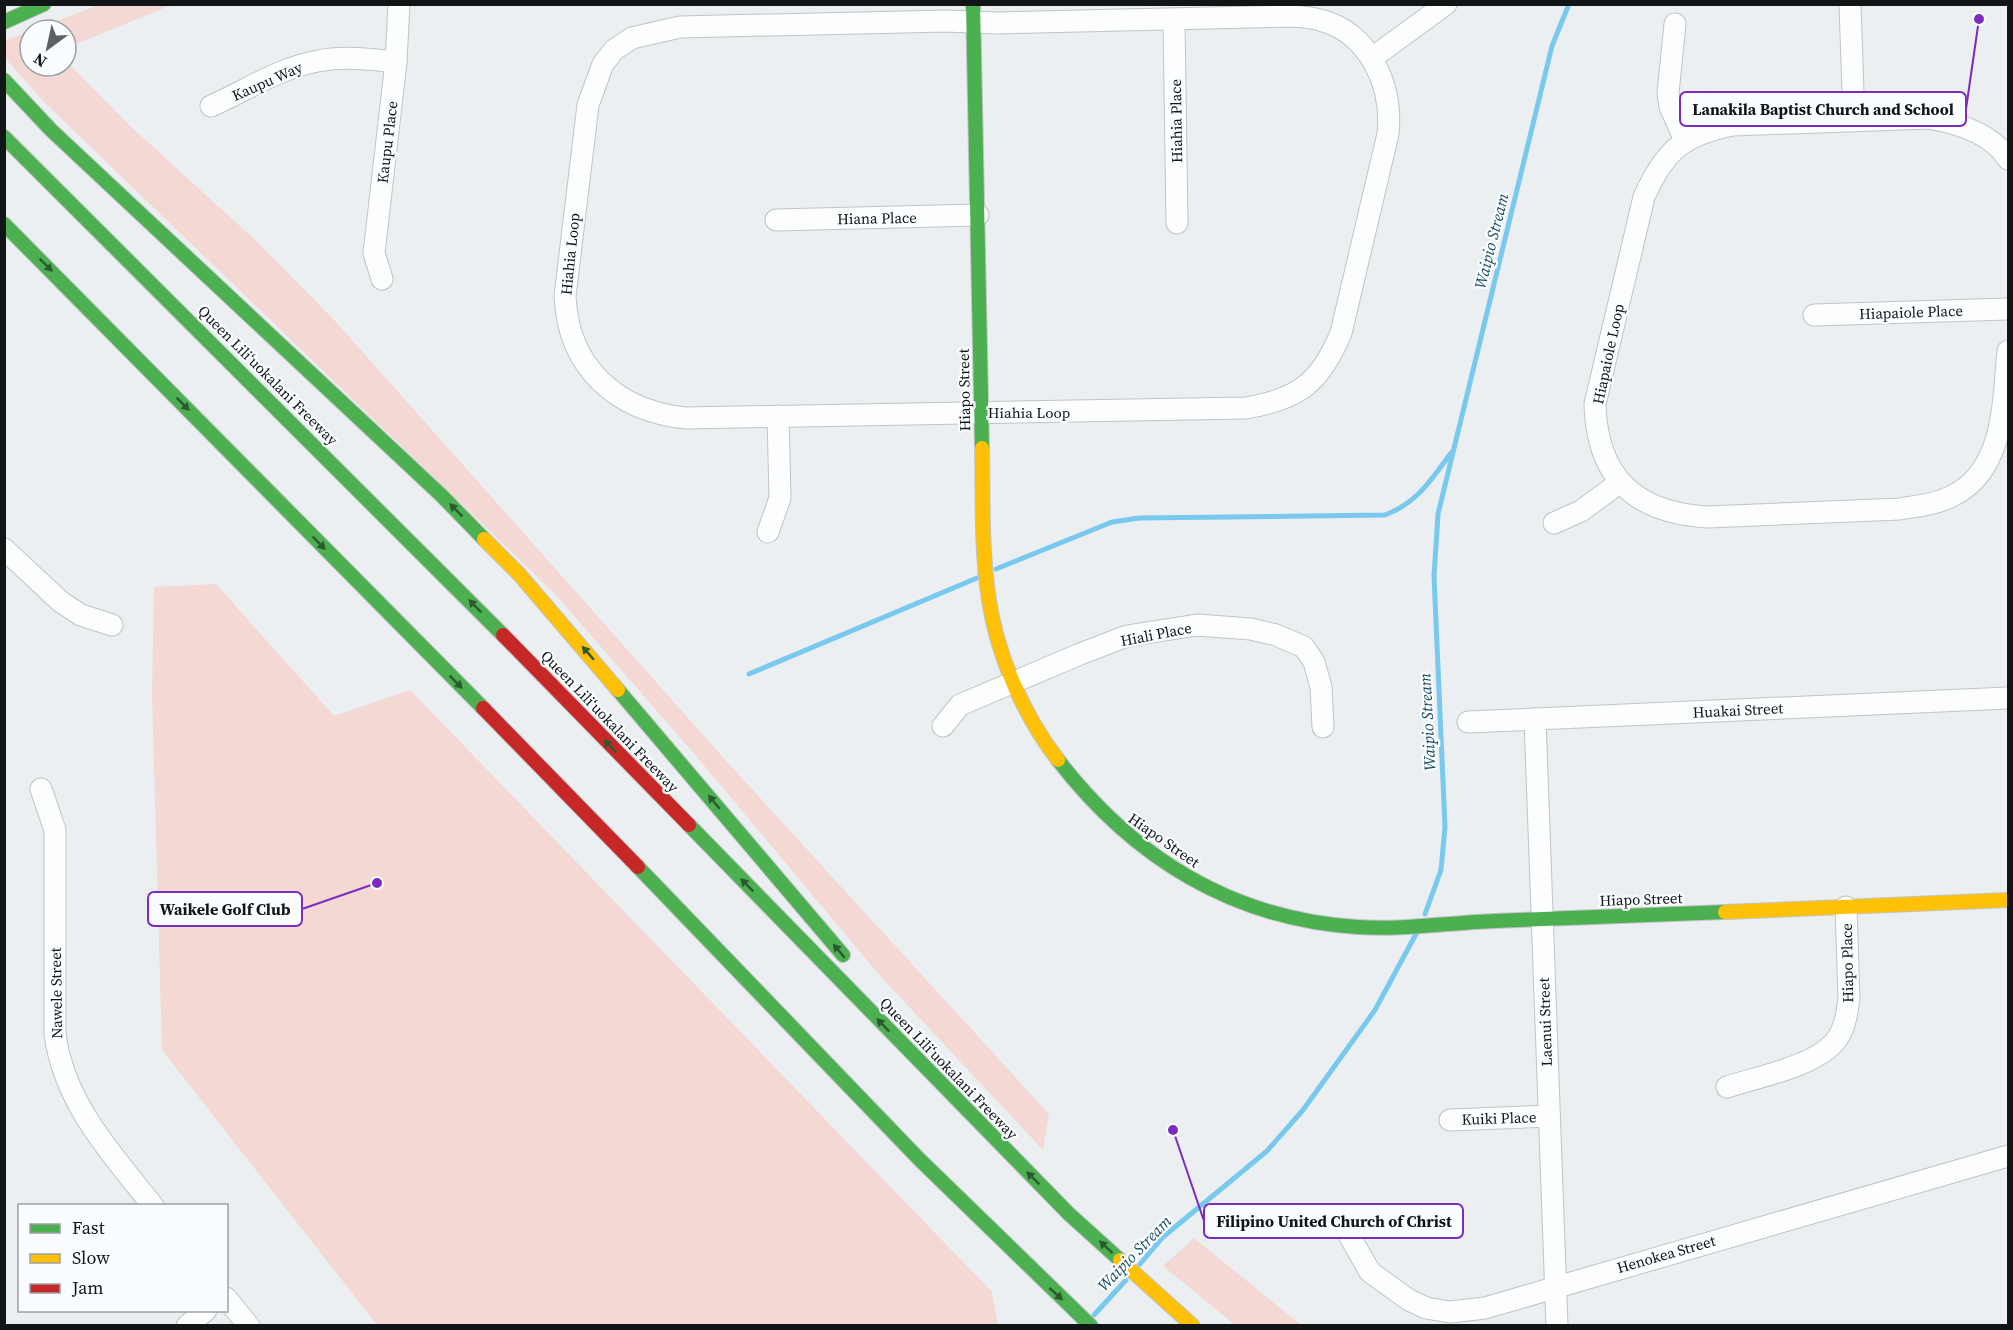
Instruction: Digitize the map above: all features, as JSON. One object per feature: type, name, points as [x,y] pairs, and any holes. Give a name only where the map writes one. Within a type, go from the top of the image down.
[{"type":"main road","points":[[4,22],[44,4]]},
{"type":"main road","name":"Hiapo Street","points":[[973,13],[980,412],[984,545],[991,616],[1013,683],[1039,732],[1064,771],[1120,831],[1171,868],[1245,903],[1291,917],[1358,927],[2008,900]]},
{"type":"main road","points":[[4,80],[68,147],[442,496],[519,574],[855,970]]},
{"type":"main road","name":"Queen Liliʻuokalani Freeway","points":[[4,137],[434,564],[1069,1214],[1193,1326]]},
{"type":"main road","points":[[4,224],[644,873],[921,1163]]},
{"type":"main road","points":[[696,948],[1022,1263],[1091,1326]]},
{"type":"main road","points":[[877,997],[998,1141]]},
{"type":"street","name":"Kaupu Place","points":[[382,279],[374,253],[396,62],[399,4]]},
{"type":"street","points":[[1372,58],[1446,4]]},
{"type":"street","points":[[1850,4],[1854,121]]},
{"type":"street","name":"Hiahia Loop","points":[[973,13],[1174,20],[1292,16],[1321,20],[1345,32],[1361,44],[1372,58],[1389,98],[1388,134],[1341,333],[1331,357],[1319,375],[1306,387],[1275,403],[1246,408],[686,418],[649,412],[631,404],[596,376],[582,359],[572,339],[566,318],[565,296],[588,105],[603,64],[614,50],[632,38],[680,27],[973,13]]},
{"type":"street","name":"Hiahia Place","points":[[1174,20],[1177,223]]},
{"type":"street","points":[[1675,24],[1668,93],[1670,107],[1685,140]]},
{"type":"street","name":"Kaupu Way","points":[[211,106],[298,66],[318,61],[343,58],[396,62]]},
{"type":"street","name":"Hiapaiole Loop","points":[[2008,159],[1977,132],[1954,123],[1929,118],[1734,125],[1708,130],[1685,140],[1662,162],[1644,197],[1595,404],[1595,430],[1602,451],[1619,483],[1638,499],[1659,510],[1681,516],[1708,517],[1900,509],[1952,496],[1972,484],[1995,444],[2001,419],[2008,351]]},
{"type":"street","name":"Hiana Place","points":[[776,220],[978,215]]},
{"type":"street","name":"Hiapaiole Place","points":[[1814,315],[2008,309]]},
{"type":"street","points":[[768,532],[780,498],[778,416]]},
{"type":"street","points":[[1554,524],[1581,511],[1619,483]]},
{"type":"street","points":[[5,551],[61,602],[81,615],[112,625]]},
{"type":"street","name":"Hiali Place","points":[[943,726],[960,705],[1127,636],[1197,626],[1251,629],[1276,635],[1304,647],[1314,662],[1321,687],[1323,727]]},
{"type":"street","name":"Huakai Street","points":[[1468,722],[2008,698]]},
{"type":"street","name":"Laenui Street","points":[[1535,718],[1557,1326]]},
{"type":"street","name":"Nawele Street","points":[[41,789],[56,830],[55,1034],[58,1054],[78,1107],[151,1204]]},
{"type":"street","name":"Hiapo Place","points":[[1727,1087],[1801,1063],[1828,1049],[1837,1039],[1847,1014],[1849,999],[1846,907]]},
{"type":"street","name":"Kuiki Place","points":[[1450,1120],[1549,1116]]},
{"type":"street","name":"Henokea Street","points":[[1350,1237],[1370,1272],[1409,1300],[1426,1308],[1450,1312],[1485,1308],[2008,1156]]},
{"type":"street","points":[[228,1300],[249,1326]]},
{"type":"street","points":[[187,1326],[205,1312]]},
{"type":"shaded area","points":[[99,5],[169,6],[78,43],[78,18],[65,18]]},
{"type":"shaded area","points":[[18,36],[18,73],[5,58],[4,41]]},
{"type":"shaded area","points":[[78,73],[128,124],[253,238],[335,321],[728,763],[1049,1114],[1043,1150],[881,977],[697,757],[554,593],[44,102],[23,78],[78,78]]},
{"type":"shaded area","points":[[216,584],[334,716],[410,690],[992,1292],[998,1325],[377,1325],[162,1050],[152,694],[154,587]]},
{"type":"shaded area","points":[[1194,1238],[1301,1325],[1235,1325],[1163,1266]]},
{"type":"waterway","name":"Waipio Stream","points":[[1425,914],[1441,870],[1445,827],[1434,576],[1438,514],[1552,46],[1569,4]]},
{"type":"waterway","points":[[996,569],[1112,522],[1139,518],[1385,515],[1415,497],[1451,453]]},
{"type":"waterway","points":[[749,674],[977,578]]},
{"type":"waterway","name":"Waipio Stream","points":[[1140,1264],[1163,1237],[1267,1151],[1303,1110],[1375,1010],[1416,934]]},
{"type":"waterway","name":"Waipio Stream","points":[[1094,1315],[1126,1280]]},
{"type":"traffic: fast","points":[[4,22],[44,4]]},
{"type":"traffic: fast","points":[[973,4],[982,448]]},
{"type":"traffic: fast","points":[[4,80],[51,130],[442,496],[484,539]]},
{"type":"traffic: fast","points":[[4,137],[503,635]]},
{"type":"traffic: fast","points":[[4,224],[483,708]]},
{"type":"traffic: fast","points":[[618,690],[843,955]]},
{"type":"traffic: fast","points":[[1058,760],[1087,795],[1119,826],[1153,853],[1189,877],[1227,896],[1268,911],[1311,922],[1391,928],[1494,921],[1725,912]]},
{"type":"traffic: fast","points":[[689,825],[1069,1214],[1120,1260]]},
{"type":"traffic: fast","points":[[638,867],[919,1159],[1091,1326]]},
{"type":"traffic: slow","points":[[982,448],[985,562],[989,600],[998,642],[1023,705],[1058,760]]},
{"type":"traffic: slow","points":[[484,539],[519,574],[618,690]]},
{"type":"traffic: slow","points":[[1725,912],[2008,900]]},
{"type":"traffic: slow","points":[[1120,1260],[1193,1326]]},
{"type":"traffic: jam","points":[[503,635],[689,825]]},
{"type":"traffic: jam","points":[[483,708],[638,867]]},
{"type":"place","name":"Lanakila Baptist Church and School","points":[[1979,19]]},
{"type":"place","name":"Waikele Golf Club","points":[[377,883]]},
{"type":"place","name":"Filipino United Church of Christ","points":[[1173,1130]]}]
